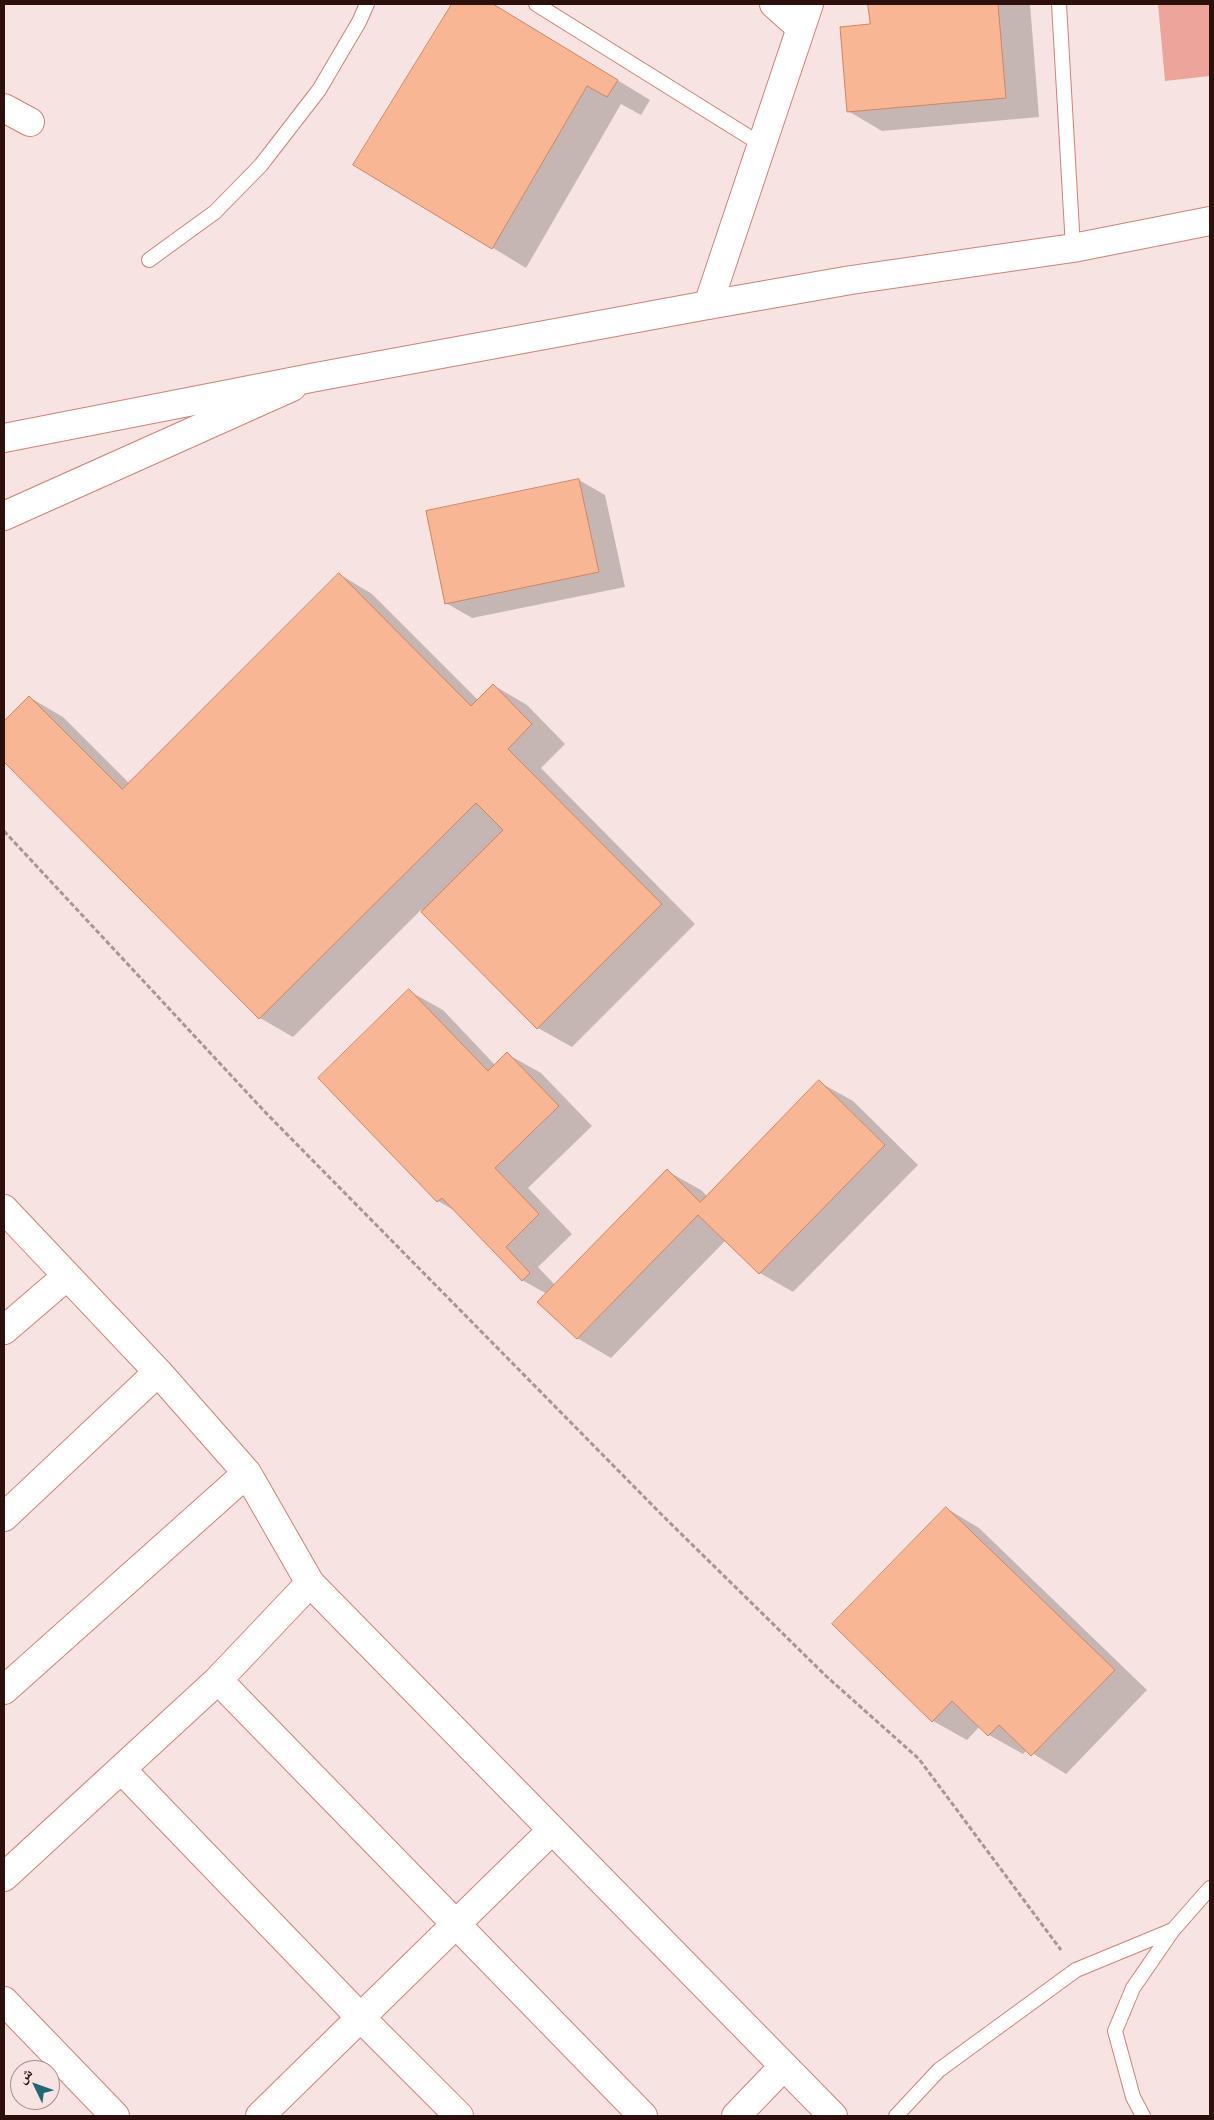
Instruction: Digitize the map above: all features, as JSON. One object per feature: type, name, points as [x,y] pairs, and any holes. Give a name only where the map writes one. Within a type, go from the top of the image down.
[{"type":"street","points":[[708,305],[805,16],[774,4]]},
{"type":"street","points":[[4,108],[30,122]]},
{"type":"street","points":[[4,438],[316,377],[708,305],[852,280],[1073,248],[1210,222]]},
{"type":"street","points":[[4,516],[316,377]]},
{"type":"street","points":[[4,1209],[158,1372],[247,1473],[310,1583],[833,2116]]},
{"type":"street","points":[[4,1330],[67,1276]]},
{"type":"street","points":[[4,1517],[158,1372]]},
{"type":"street","points":[[4,1690],[247,1473]]},
{"type":"street","points":[[4,1877],[218,1680],[310,1583]]},
{"type":"street","points":[[218,1680],[457,1923],[643,2116]]},
{"type":"street","points":[[122,1770],[360,2018],[459,2116]]},
{"type":"street","points":[[260,2116],[552,1830]]},
{"type":"street","points":[[4,2001],[115,2116]]},
{"type":"street","points":[[736,2116],[784,2066]]},
{"type":"lane","points":[[149,260],[215,212],[261,165],[319,90],[359,22],[366,4]]},
{"type":"lane","points":[[536,4],[762,144]]},
{"type":"lane","points":[[1059,4],[1073,248]]},
{"type":"lane","points":[[1143,2116],[1133,2097],[1115,2031],[1132,1988],[1173,1930],[1210,1888]]},
{"type":"lane","points":[[896,2116],[938,2070],[1076,1970],[1173,1930]]},
{"type":"path","points":[[4,831],[266,1113],[641,1494],[826,1676],[919,1759],[1076,1970]]},
{"type":"shaded area","points":[[1158,4],[1210,4],[1210,76],[1165,81]]},
{"type":"building","points":[[452,4],[493,4],[618,80],[607,97],[587,86],[492,249],[353,165]]},
{"type":"building","points":[[868,4],[998,4],[1006,98],[847,112],[840,27],[870,24]]},
{"type":"building","points":[[579,479],[599,572],[445,604],[426,511]]},
{"type":"building","points":[[339,573],[471,706],[493,684],[532,724],[508,749],[662,904],[537,1029],[421,912],[503,830],[476,803],[259,1019],[4,762],[4,721],[29,696],[122,789]]},
{"type":"building","points":[[409,989],[488,1071],[507,1052],[559,1106],[495,1168],[539,1214],[506,1247],[530,1273],[522,1281],[442,1198],[437,1202],[318,1078]]},
{"type":"building","points":[[819,1080],[885,1145],[759,1274],[698,1215],[577,1339],[537,1302],[667,1169],[700,1202]]},
{"type":"building","points":[[946,1507],[1115,1670],[1031,1756],[999,1725],[988,1736],[952,1701],[932,1722],[832,1624]]}]
